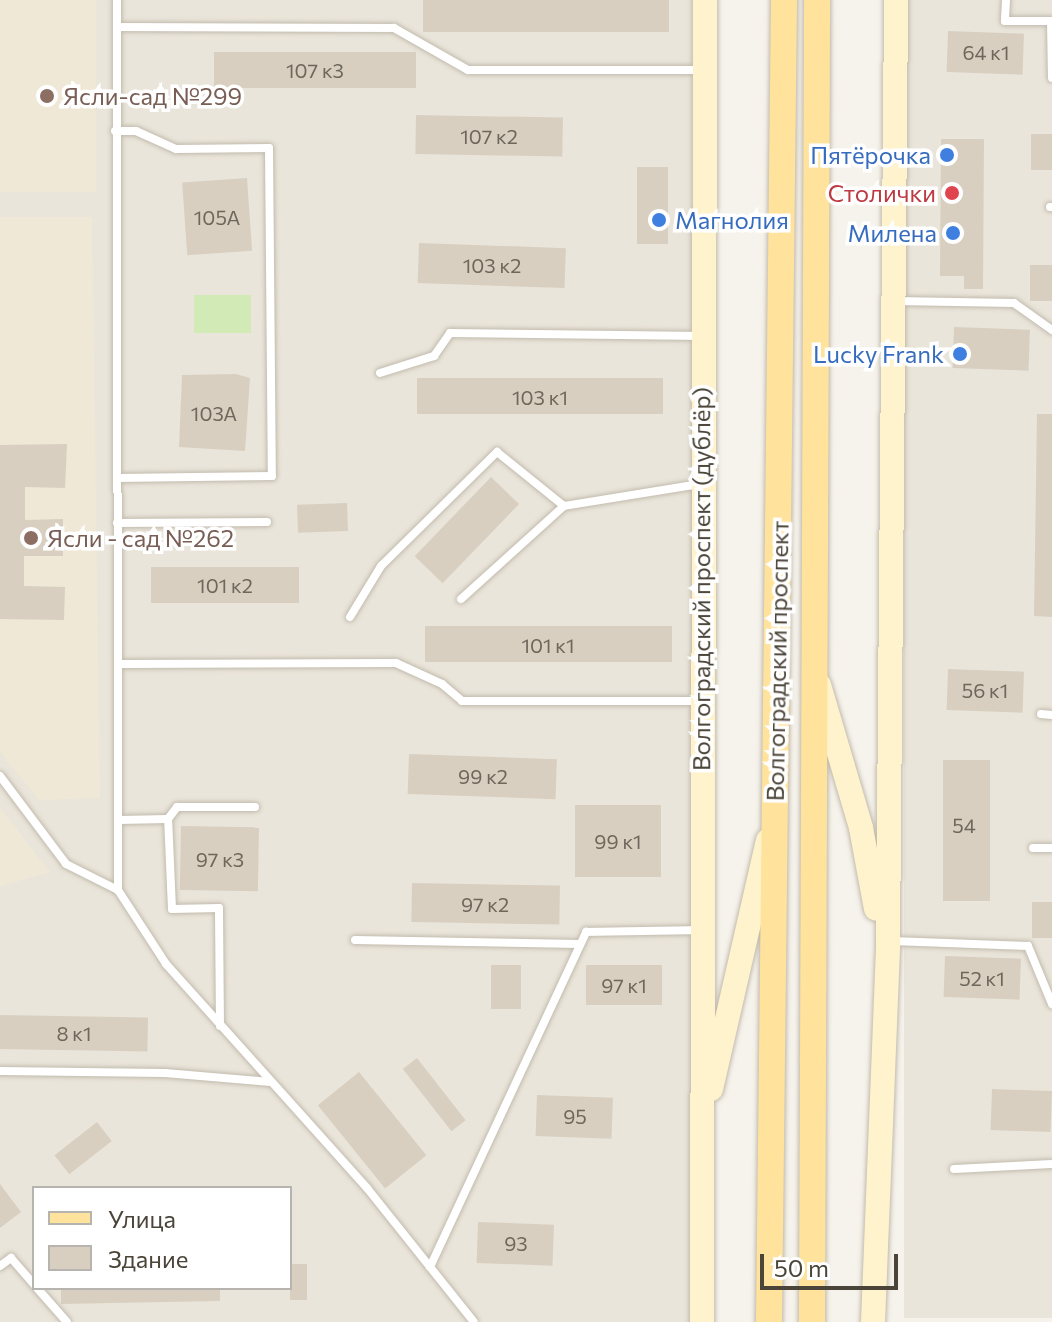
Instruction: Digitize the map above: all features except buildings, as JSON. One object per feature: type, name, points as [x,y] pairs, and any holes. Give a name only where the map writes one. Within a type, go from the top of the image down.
[{"type":"main road","name":"Волгоградский проспект","points":[[769,1322],[784,0]]},
{"type":"main road","name":"Волгоградский проспект","points":[[812,1322],[817,0]]},
{"type":"street","name":"Волгоградский проспект (дублёр)","points":[[702,1322],[700,701],[705,0]]},
{"type":"street","points":[[873,1322],[886,952],[896,0]]},
{"type":"street","points":[[814,669],[861,828],[886,952]]},
{"type":"street","name":"Волгоградский проспект (дублёр)","points":[[702,1159],[713,1079],[775,802]]},
{"type":"lane","points":[[117,0],[118,890]]},
{"type":"lane","points":[[1006,0],[1005,21],[1051,21],[1052,78]]},
{"type":"lane","points":[[117,27],[394,28],[468,70],[705,70]]},
{"type":"lane","points":[[115,131],[136,131],[176,149],[269,148],[272,461],[272,476],[117,478]]},
{"type":"lane","points":[[894,301],[1014,303],[1052,330]]},
{"type":"lane","points":[[380,373],[434,356],[450,333],[703,336]]},
{"type":"lane","points":[[350,617],[381,566],[497,452],[564,506]]},
{"type":"lane","points":[[461,599],[564,506],[701,484]]},
{"type":"lane","points":[[117,523],[267,522]]},
{"type":"lane","points":[[118,664],[396,663],[442,684],[462,701],[700,701]]},
{"type":"lane","points":[[1041,714],[1052,715]]},
{"type":"lane","points":[[0,776],[66,864],[118,890],[166,964],[271,1082],[474,1322]]},
{"type":"lane","points":[[220,1026],[219,908],[172,909],[168,819],[177,807],[255,807]]},
{"type":"lane","points":[[119,820],[168,819]]},
{"type":"lane","points":[[1033,848],[1052,848]]},
{"type":"lane","points":[[430,1267],[586,932],[701,930]]},
{"type":"lane","points":[[355,940],[580,944]]},
{"type":"lane","points":[[886,952],[1028,946],[1048,982],[1052,1004]]},
{"type":"lane","points":[[0,1071],[271,1082]]},
{"type":"lane","points":[[954,1169],[1052,1164]]},
{"type":"lane","points":[[0,1266],[11,1258],[32,1282]]},
{"type":"lane","points":[[39,1290],[67,1322]]},
{"type":"shaded area","points":[[0,0],[692,0],[693,1322],[0,1322]]},
{"type":"shaded area","name":"Ясли-сад №299","points":[[0,0],[96,0],[96,192],[0,192]]},
{"type":"shaded area","points":[[904,0],[1052,0],[1052,1318],[904,1318]]},
{"type":"shaded area","points":[[0,217],[92,217],[100,798],[39,800],[0,752]]},
{"type":"shaded area","points":[[0,808],[50,872],[0,886]]},
{"type":"green space","points":[[194,295],[251,295],[251,333],[194,333]]},
{"type":"place","name":"Ясли-сад №299","points":[[47,96]]},
{"type":"place","name":"Пятёрочка","points":[[947,155]]},
{"type":"place","name":"Столички","points":[[952,193]]},
{"type":"place","name":"Магнолия","points":[[659,220]]},
{"type":"place","name":"Милена","points":[[953,233]]},
{"type":"place","name":"Lucky Frank","points":[[960,354]]},
{"type":"place","name":"Ясли - сад №262","points":[[31,538]]}]
